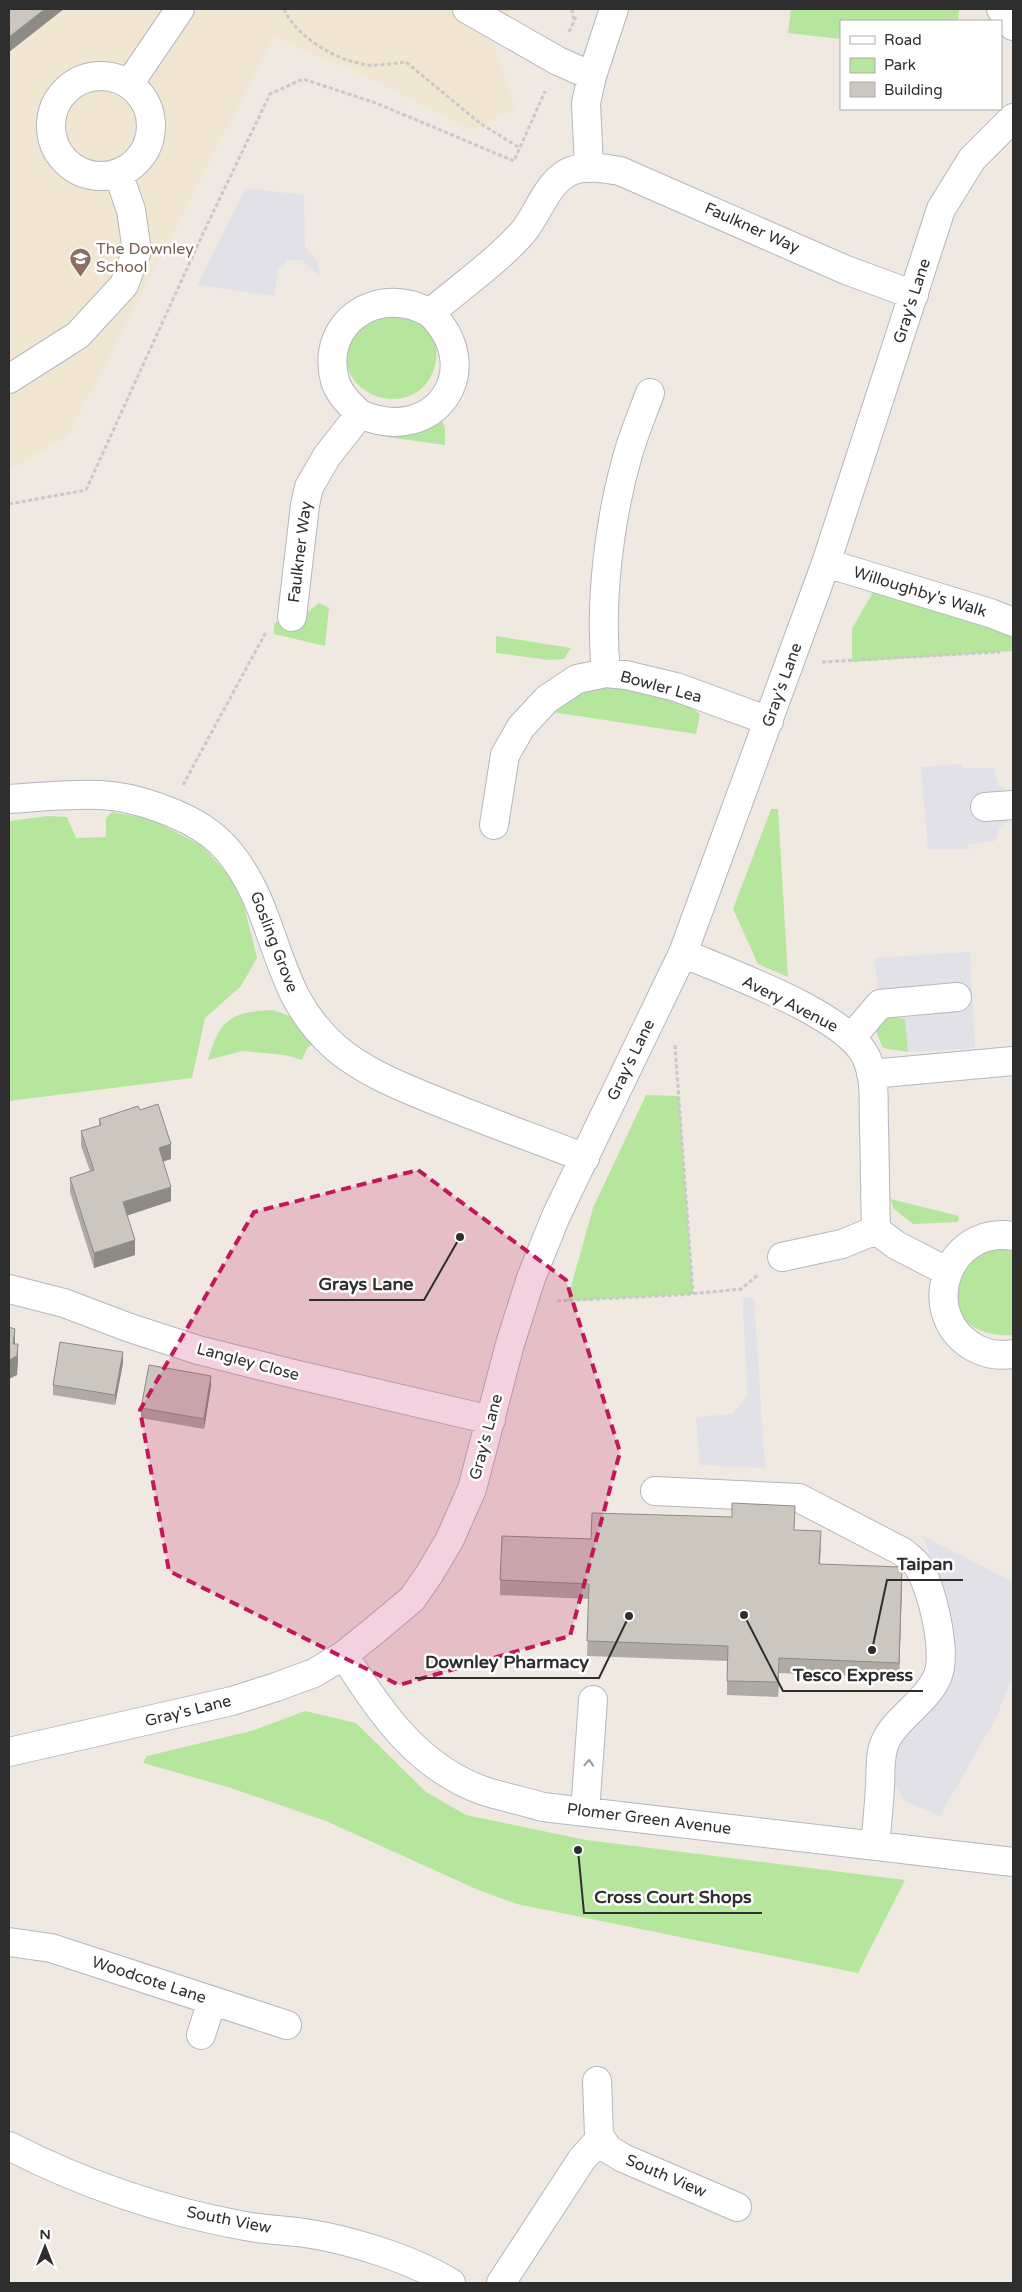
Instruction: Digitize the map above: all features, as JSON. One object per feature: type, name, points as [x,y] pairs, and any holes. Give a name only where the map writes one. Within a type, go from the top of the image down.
[{"type":"street","points":[[129,84],[180,9]]},
{"type":"street","points":[[467,9],[558,61],[592,76]]},
{"type":"street","points":[[589,168],[586,103],[592,76],[614,9]]},
{"type":"street","points":[[1001,9],[1013,26]]},
{"type":"street","points":[[97,75],[114,77],[129,84],[141,95],[148,108],[151,124],[149,140],[142,154],[131,166],[118,174],[101,176],[84,174],[69,165],[57,152],[51,136],[50,119],[55,103],[66,89],[80,79],[97,75]]},
{"type":"street","name":"Gray's Lane","points":[[9,1752],[232,1701],[276,1688],[314,1673],[344,1655],[412,1599],[430,1573],[450,1539],[472,1489],[510,1344],[556,1216],[683,953],[826,563],[942,209],[972,159],[1013,118]]},
{"type":"street","name":"Faulkner Way","points":[[430,313],[523,232],[560,179],[566,174],[582,168],[620,171],[634,176],[846,270],[914,295]]},
{"type":"street","points":[[9,379],[78,335],[124,285],[137,251],[131,210],[118,174]]},
{"type":"street","points":[[399,301],[418,306],[430,313],[443,325],[450,338],[455,358],[454,375],[449,389],[440,402],[429,413],[396,424],[377,421],[360,414],[347,401],[336,382],[332,363],[334,347],[347,323],[362,310],[379,303],[399,301]]},
{"type":"street","points":[[606,673],[602,612],[617,504],[629,450],[650,393]]},
{"type":"street","name":"Faulkner Way","points":[[292,617],[305,504],[309,487],[327,456],[360,414]]},
{"type":"street","name":"Willoughby's Walk","points":[[826,563],[990,613],[1013,622]]},
{"type":"street","name":"Bowler Lea","points":[[494,825],[505,755],[521,727],[547,699],[577,680],[606,673],[676,687],[769,721]]},
{"type":"street","name":"Gosling Grove","points":[[9,799],[101,794],[138,801],[170,812],[212,836],[235,860],[253,888],[291,990],[308,1018],[337,1049],[383,1079],[453,1108],[585,1158]]},
{"type":"street","points":[[985,806],[1013,805]]},
{"type":"street","name":"Avery Avenue","points":[[683,953],[790,1000],[827,1019],[852,1037],[867,1059],[874,1086],[876,1230]]},
{"type":"street","points":[[852,1037],[880,1004],[957,997]]},
{"type":"street","points":[[871,1074],[1013,1061]]},
{"type":"street","points":[[782,1257],[842,1244],[876,1230],[896,1245],[948,1272]]},
{"type":"street","points":[[1013,1236],[992,1236],[971,1244],[958,1254],[944,1281],[943,1302],[947,1318],[955,1332],[967,1344],[985,1353],[1002,1356],[1013,1354]]},
{"type":"street","name":"Langley Close","points":[[9,1289],[64,1303],[130,1328],[207,1352],[290,1374],[491,1420]]},
{"type":"street","points":[[655,1491],[799,1498],[903,1552],[916,1564],[928,1591],[939,1634],[941,1660],[938,1675],[928,1691],[894,1728],[886,1740],[881,1756],[875,1846]]},
{"type":"street","name":"Plomer Green Avenue","points":[[344,1655],[374,1703],[405,1739],[443,1771],[483,1791],[543,1806],[585,1812],[1013,1862]]},
{"type":"street","points":[[585,1812],[593,1700]]},
{"type":"street","name":"Woodcote Lane","points":[[9,1942],[51,1948],[287,2025]]},
{"type":"street","points":[[201,2035],[212,2001]]},
{"type":"street","points":[[500,2283],[582,2159],[601,2138],[596,2081]]},
{"type":"street","name":"South View","points":[[601,2138],[608,2149],[623,2158],[737,2207]]},
{"type":"street","name":"South View","points":[[9,2146],[56,2170],[124,2196],[246,2226],[304,2233],[352,2242],[451,2283]]},
{"type":"path","points":[[284,9],[289,20],[325,51],[368,65],[406,62],[481,124],[520,148]]},
{"type":"path","points":[[572,9],[574,21]]},
{"type":"path","points":[[9,504],[86,490],[206,227],[270,94],[303,79],[376,103],[514,161],[579,9]]},
{"type":"path","points":[[170,812],[278,610],[292,617]]},
{"type":"path","points":[[792,656],[818,662],[835,662],[1004,652]]},
{"type":"path","points":[[656,1008],[673,1016],[693,1294]]},
{"type":"path","points":[[524,1301],[693,1294],[741,1289],[782,1257]]},
{"type":"highlighted area","points":[[418,1170],[566,1280],[620,1452],[570,1636],[399,1685],[169,1571],[140,1410],[254,1212]]},
{"type":"shaded area","name":"The Downley School","points":[[9,9],[513,9],[493,42],[515,109],[471,131],[381,83],[274,37],[72,429],[66,437],[9,470]]},
{"type":"shaded area","points":[[246,188],[304,195],[305,247],[318,261],[320,276],[301,260],[288,260],[278,270],[275,296],[197,285]]},
{"type":"shaded area","points":[[962,764],[963,768],[994,768],[997,782],[1006,792],[1013,792],[1013,819],[1006,822],[999,829],[995,841],[968,844],[969,849],[928,849],[921,767]]},
{"type":"shaded area","points":[[970,952],[975,1048],[908,1052],[905,1019],[872,1022],[854,1009],[878,992],[874,958]]},
{"type":"shaded area","points":[[742,1298],[754,1298],[765,1468],[700,1465],[696,1417],[733,1414],[748,1395]]},
{"type":"shaded area","points":[[923,1536],[1013,1582],[1013,1675],[997,1716],[940,1816],[906,1802],[893,1783],[895,1755],[910,1723],[935,1693],[942,1593]]},
{"type":"green space","points":[[791,9],[959,9],[958,20],[840,20],[840,39],[788,33]]},
{"type":"green space","points":[[408,311],[427,329],[435,342],[436,359],[434,369],[424,386],[410,396],[394,399],[378,396],[363,389],[352,376],[346,360],[349,337],[366,316]]},
{"type":"green space","points":[[441,417],[445,429],[445,445],[386,437],[411,433]]},
{"type":"green space","points":[[873,592],[891,592],[1013,632],[1013,651],[852,662],[852,629]]},
{"type":"green space","points":[[319,603],[329,608],[325,646],[274,634],[274,623],[309,611]]},
{"type":"green space","points":[[496,636],[571,648],[564,659],[549,660],[496,653]]},
{"type":"green space","points":[[613,686],[684,703],[700,714],[696,734],[546,711],[578,695]]},
{"type":"green space","points":[[771,809],[778,809],[788,977],[758,964],[733,909]]},
{"type":"green space","points":[[112,812],[151,819],[201,845],[227,873],[243,902],[257,958],[241,986],[205,1018],[192,1078],[9,1101],[9,821],[48,816],[67,817],[76,838],[106,837],[106,818]]},
{"type":"green space","points":[[273,1010],[292,1017],[313,1044],[307,1048],[302,1060],[285,1055],[242,1051],[208,1060],[217,1035],[229,1020],[247,1013]]},
{"type":"green space","points":[[888,1016],[905,1019],[908,1052],[883,1048],[872,1022]]},
{"type":"green space","points":[[646,1095],[679,1096],[693,1294],[567,1301],[593,1208]]},
{"type":"green space","points":[[890,1199],[959,1216],[958,1222],[913,1224],[894,1209]]},
{"type":"green space","points":[[1013,1244],[1013,1335],[991,1334],[972,1326],[959,1311],[956,1300],[958,1271],[977,1249]]},
{"type":"green space","points":[[305,1711],[356,1723],[426,1792],[466,1815],[586,1840],[905,1880],[858,1973],[517,1904],[476,1889],[326,1821],[231,1788],[143,1763],[147,1756],[251,1731]]},
{"type":"building","points":[[9,9],[45,9],[9,37]]},
{"type":"building","points":[[158,1104],[171,1144],[159,1148],[171,1187],[123,1202],[135,1240],[94,1253],[70,1178],[94,1170],[81,1131],[101,1125],[99,1119],[138,1106],[140,1110]]},
{"type":"building","points":[[9,1327],[15,1329],[13,1344],[18,1344],[17,1356],[9,1360]]},
{"type":"building","points":[[60,1342],[123,1352],[115,1395],[53,1385]]},
{"type":"building","points":[[149,1365],[211,1376],[204,1419],[141,1408]]},
{"type":"building","points":[[732,1503],[795,1506],[794,1530],[821,1531],[819,1564],[902,1567],[899,1663],[779,1658],[778,1682],[727,1681],[728,1646],[587,1641],[589,1584],[500,1580],[502,1536],[591,1539],[592,1513],[732,1517]]},
{"type":"place","name":"The Downley School","points":[[80,277]]},
{"type":"place","name":"Grays Lane","points":[[460,1237]]},
{"type":"place","name":"Tesco Express","points":[[744,1615]]},
{"type":"place","name":"Downley Pharmacy","points":[[629,1616]]},
{"type":"place","name":"Taipan","points":[[872,1650]]},
{"type":"place","name":"Cross Court Shops","points":[[578,1850]]}]
